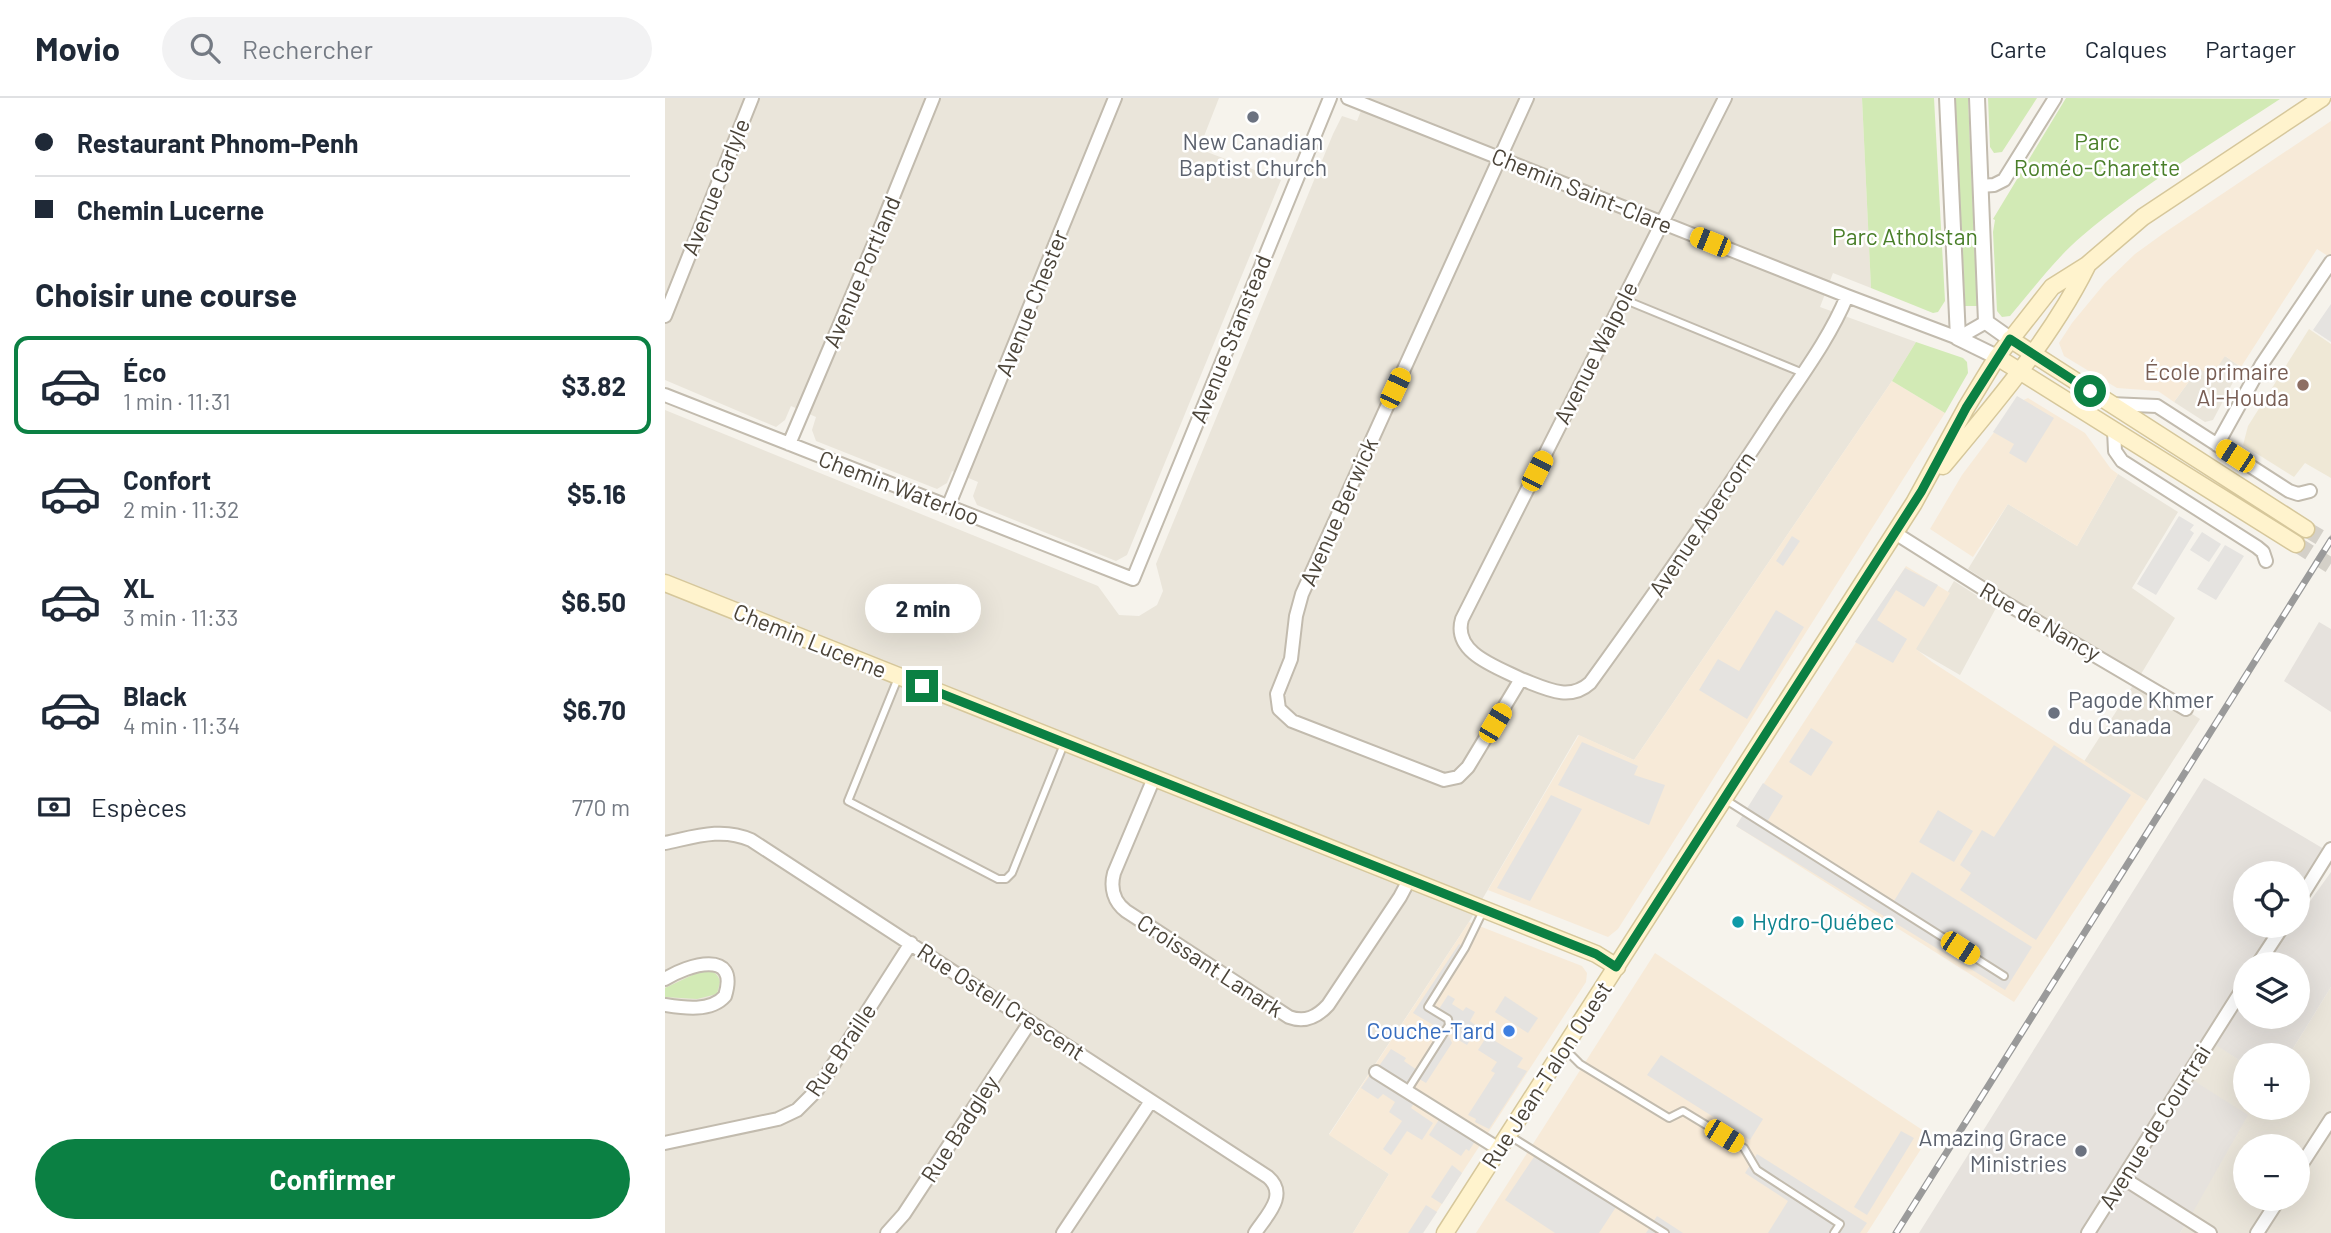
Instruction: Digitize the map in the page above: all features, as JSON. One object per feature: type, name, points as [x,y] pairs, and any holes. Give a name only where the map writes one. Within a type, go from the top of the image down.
[{"type":"main road","name":"Rue Jean-Talon Ouest","points":[[1445,1233],[1921,492],[1966,408],[2010,339],[2052,287],[2087,265],[2143,218],[2322,98]]},
{"type":"main road","name":"Rue Jean-Talon Ouest","points":[[1921,492],[2019,371],[2069,301],[2087,265]]},
{"type":"main road","points":[[2010,339],[2306,529]]},
{"type":"main road","points":[[1997,357],[2296,544]]},
{"type":"main road","name":"Chemin Lucerne","points":[[665,583],[1596,954],[1616,967]]},
{"type":"street","name":"Avenue Carlyle","points":[[665,316],[752,98]]},
{"type":"street","name":"Avenue Portland","points":[[789,444],[933,98]]},
{"type":"street","name":"Avenue Chester","points":[[948,507],[1115,98]]},
{"type":"street","name":"Avenue Stanstead","points":[[1133,579],[1330,98]]},
{"type":"street","name":"Chemin Saint-Clare","points":[[1348,98],[1958,338]]},
{"type":"street","name":"Avenue Berwick","points":[[1521,679],[1468,767],[1458,777],[1450,780],[1428,776],[1291,721],[1282,713],[1277,702],[1279,687],[1291,659],[1302,594],[1527,98]]},
{"type":"street","name":"Avenue Walpole","points":[[1521,679],[1472,652],[1460,636],[1460,628],[1725,98]]},
{"type":"street","points":[[1947,98],[1958,338]]},
{"type":"street","points":[[1977,98],[1986,322]]},
{"type":"street","points":[[1980,186],[1998,184],[2006,177],[2055,98]]},
{"type":"street","points":[[2217,444],[2262,364],[2331,262]]},
{"type":"street","name":"Avenue Abercorn","points":[[1521,679],[1555,692],[1572,694],[1590,683],[1721,499],[1839,315],[1847,296]]},
{"type":"street","points":[[1958,338],[1986,322]]},
{"type":"street","points":[[1934,328],[1958,323],[1986,322],[2010,339]]},
{"type":"street","points":[[1958,338],[1997,357]]},
{"type":"street","name":"Chemin Waterloo","points":[[665,395],[1133,579]]},
{"type":"street","points":[[2110,404],[2157,406],[2292,492],[2298,494],[2311,491]]},
{"type":"street","points":[[2114,430],[2115,451],[2122,461],[2257,547],[2263,552],[2266,561]]},
{"type":"street","name":"Rue de Nancy","points":[[1895,533],[2009,605],[2186,709]]},
{"type":"street","name":"Croissant Lanark","points":[[1154,778],[1113,878],[1116,900],[1126,911],[1289,1017],[1298,1020],[1313,1018],[1328,1005],[1409,880]]},
{"type":"street","name":"Rue Ostell Crescent","points":[[665,843],[715,833],[744,837],[1151,1101],[1274,1183],[1276,1201],[1255,1233]]},
{"type":"street","points":[[2310,883],[2331,849]]},
{"type":"street","name":"Rue Braille","points":[[665,1143],[778,1119],[803,1105],[817,1090],[911,943]]},
{"type":"street","points":[[665,979],[682,970],[704,964],[719,966],[727,979],[725,996],[716,1004],[690,1007],[665,1005]]},
{"type":"street","name":"Avenue de Courtrai","points":[[2088,1233],[2233,1004]]},
{"type":"street","name":"Rue Badgley","points":[[887,1233],[904,1214],[1030,1022]]},
{"type":"street","points":[[1376,1072],[1499,1149]]},
{"type":"street","points":[[1063,1233],[1151,1101]]},
{"type":"street","points":[[2310,1151],[2331,1119]]},
{"type":"street","points":[[2123,1178],[2210,1233]]},
{"type":"street","points":[[2257,1233],[2271,1211]]},
{"type":"lane","points":[[1623,299],[1803,373]]},
{"type":"lane","points":[[899,676],[848,801],[998,879],[1006,879],[1012,873],[1064,742]]},
{"type":"lane","points":[[1724,799],[2004,976]]},
{"type":"lane","points":[[1407,1091],[1449,1025],[1448,1019],[1428,1007],[1465,948],[1484,909]]},
{"type":"lane","points":[[1564,1048],[1580,1063],[1669,1118],[1683,1111],[1744,1148],[1757,1170],[1840,1224],[1834,1233]]},
{"type":"lane","points":[[1508,1135],[1665,1233]]},
{"type":"shaded area","points":[[665,98],[1219,98],[1199,149],[1281,180],[1127,555],[1116,561],[977,505],[973,496],[978,482],[952,471],[947,483],[937,489],[816,441],[812,430],[816,417],[791,406],[785,420],[776,427],[665,380]]},
{"type":"shaded area","points":[[1366,98],[1862,98],[1871,288],[1833,273],[1820,307],[1916,342],[1634,760],[1578,735],[1469,922],[1329,1134],[1389,1174],[1353,1233],[665,1233],[665,410],[1098,586],[1119,615],[1139,616],[1157,605],[1163,591],[1156,564],[1333,134],[1342,116],[1357,121]]},
{"type":"shaded area","points":[[2331,121],[2331,258],[2317,249],[2241,367],[2225,356],[2213,374],[2198,369],[2174,402],[2158,391],[2117,388],[2064,356],[2059,343],[2072,323],[2105,283],[2135,254]]},
{"type":"shaded area","points":[[2331,304],[2331,342],[2313,330]]},
{"type":"shaded area","name":"École primaire Al-Houda","points":[[2309,329],[2331,344],[2331,478],[2305,463],[2294,477],[2243,445],[2248,426]]},
{"type":"shaded area","points":[[2225,356],[2241,367],[2213,420],[2205,422],[2174,402],[2198,369]]},
{"type":"shaded area","points":[[1892,381],[1945,413],[1618,929],[1608,937],[1488,890],[1579,735],[1634,760]]},
{"type":"shaded area","points":[[2017,396],[2054,418],[2026,463],[2009,453],[2014,444],[1993,432]]},
{"type":"shaded area","points":[[2028,398],[2085,433],[2111,469],[2118,474],[2077,546],[2008,504],[1973,557],[1930,529],[1962,475],[2007,415],[2019,402]]},
{"type":"shaded area","points":[[2118,474],[2178,512],[2132,588],[2175,618],[2138,679],[2200,719],[2147,801],[2083,763],[2137,679],[1968,569],[2008,504],[2077,546]]},
{"type":"shaded area","points":[[2179,516],[2194,525],[2190,530],[2194,533],[2156,595],[2137,584]]},
{"type":"shaded area","points":[[2202,532],[2221,544],[2209,562],[2190,550]]},
{"type":"shaded area","points":[[1792,536],[1800,541],[1783,566],[1776,561]]},
{"type":"shaded area","points":[[2225,545],[2244,556],[2216,600],[2197,589]]},
{"type":"shaded area","points":[[1906,566],[1950,593],[1916,649],[2147,801],[2014,1002],[1736,826]]},
{"type":"shaded area","points":[[1905,568],[1938,585],[1924,607],[1896,590],[1877,620],[1907,639],[1893,663],[1855,642]]},
{"type":"shaded area","points":[[1954,581],[1996,608],[1960,675],[1915,649]]},
{"type":"shaded area","points":[[1776,610],[1804,627],[1747,719],[1699,690],[1718,659],[1739,671]]},
{"type":"shaded area","points":[[2319,622],[2331,629],[2331,712],[2284,681]]},
{"type":"shaded area","points":[[1811,728],[1833,742],[1811,776],[1789,762]]},
{"type":"shaded area","points":[[1582,742],[1638,766],[1634,775],[1665,785],[1649,825],[1558,785]]},
{"type":"shaded area","points":[[2054,745],[2131,795],[2036,940],[1960,890],[1971,873],[1960,865],[1982,830],[1994,837]]},
{"type":"shaded area","points":[[2204,778],[2329,852],[2310,883],[2310,861],[2233,861],[2233,938],[2275,938],[2266,952],[2233,952],[2233,1029],[2305,1029],[2296,1043],[2233,1043],[2233,1056],[2210,1041],[2188,1077],[2233,1106],[2233,1120],[2245,1120],[2237,1134],[2233,1134],[2233,1141],[2180,1233],[1919,1233]]},
{"type":"shaded area","points":[[1763,783],[1783,796],[1767,822],[1894,901],[1912,872],[2032,947],[2005,990],[1736,826]]},
{"type":"shaded area","points":[[1551,795],[1582,809],[1530,901],[1497,888]]},
{"type":"shaded area","points":[[1938,810],[1973,831],[1954,862],[1919,842]]},
{"type":"shaded area","points":[[2331,872],[2331,987],[2310,1021],[2310,952],[2273,952],[2283,938],[2310,938],[2310,901]]},
{"type":"shaded area","points":[[1469,922],[1582,966],[1587,973],[1586,982],[1423,1233],[1353,1233],[1389,1174],[1329,1135]]},
{"type":"shaded area","points":[[1459,944],[1465,948],[1428,1007],[1437,1012],[1448,995],[1455,999],[1452,1004],[1463,1011],[1466,1007],[1475,1012],[1470,1021],[1478,1027],[1467,1045],[1455,1038],[1447,1028],[1447,1020],[1440,1029],[1413,1013]]},
{"type":"shaded area","points":[[1655,953],[1930,1135],[1867,1233],[1476,1233]]},
{"type":"shaded area","points":[[2331,987],[2331,1233],[2180,1233],[2189,1219],[2187,1076],[2210,1040],[2233,1056],[2233,1120],[2310,1120],[2310,1043],[2296,1043],[2305,1029],[2310,1029],[2310,1021]]},
{"type":"shaded area","points":[[1505,996],[1538,1018],[1528,1033],[1495,1012]]},
{"type":"shaded area","points":[[1446,1030],[1452,1043],[1426,1083],[1416,1077]]},
{"type":"shaded area","points":[[1487,1036],[1523,1058],[1517,1067],[1527,1071],[1489,1129],[1468,1115],[1495,1073],[1491,1071],[1497,1062],[1478,1050]]},
{"type":"shaded area","points":[[1391,1049],[1406,1058],[1404,1061],[1417,1070],[1408,1084],[1379,1066]]},
{"type":"shaded area","points":[[1661,1055],[1763,1119],[1750,1140],[1647,1075]]},
{"type":"shaded area","points":[[1370,1075],[1414,1103],[1411,1108],[1433,1123],[1422,1140],[1407,1131],[1391,1155],[1383,1149],[1402,1121],[1389,1112],[1395,1102],[1383,1094],[1378,1099],[1361,1088]]},
{"type":"shaded area","points":[[1440,1118],[1475,1141],[1469,1151],[1466,1149],[1461,1156],[1429,1135]]},
{"type":"shaded area","points":[[1901,1131],[1914,1138],[1867,1215],[1854,1207]]},
{"type":"shaded area","points":[[1536,1154],[1616,1207],[1599,1233],[1555,1233],[1505,1200]]},
{"type":"shaded area","points":[[1757,1154],[1867,1223],[1860,1233],[1768,1233],[1788,1201],[1745,1173]]},
{"type":"shaded area","points":[[1452,1165],[1462,1173],[1442,1204],[1431,1197]]},
{"type":"shaded area","points":[[1426,1205],[1437,1212],[1423,1233],[1408,1233]]},
{"type":"shaded area","points":[[1657,1216],[1683,1233],[1646,1233]]},
{"type":"green space","name":"Parc Atholstan","points":[[1862,98],[1934,98],[1945,301],[1938,312],[1933,313],[1871,288]]},
{"type":"green space","points":[[1955,98],[1968,98],[1977,306],[1965,306]]},
{"type":"green space","points":[[1988,98],[2037,98],[2002,152],[1994,153],[1990,147]]},
{"type":"green space","name":"Parc Roméo-Charette","points":[[2066,98],[2280,99],[2178,165],[2105,217],[2062,255],[2010,316],[2002,317],[1997,311],[1993,219]]},
{"type":"green space","points":[[1916,342],[1963,358],[1967,362],[1968,373],[1945,413],[1892,381]]},
{"type":"green space","points":[[701,971],[711,971],[718,976],[720,982],[717,994],[697,999],[665,997],[665,988]]},
{"type":"tunnel","points":[[2306,529],[2331,544]]},
{"type":"tunnel","points":[[2296,544],[2331,566]]},
{"type":"railway","points":[[1896,1233],[2331,540]]},
{"type":"place","name":"New Canadian Baptist Church","points":[[1253,117]]},
{"type":"place","name":"École primaire Al-Houda","points":[[2303,385]]},
{"type":"place","name":"Pagode Khmer du Canada","points":[[2054,713]]},
{"type":"place","name":"Hydro-Québec","points":[[1738,922]]},
{"type":"place","name":"Couche-Tard","points":[[1509,1031]]},
{"type":"place","name":"Amazing Grace Ministries","points":[[2081,1151]]},
{"type":"route","points":[[922,686],[1596,954],[1616,967],[1921,492],[1966,408],[2010,339],[2090,391]]}]
